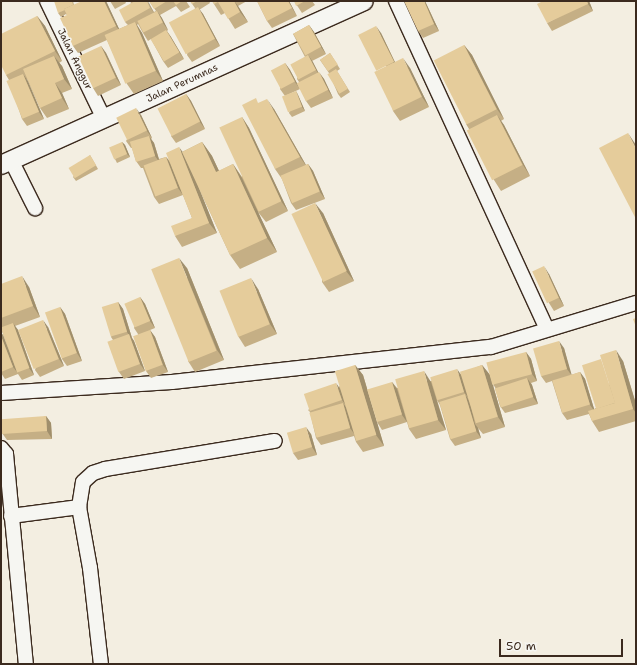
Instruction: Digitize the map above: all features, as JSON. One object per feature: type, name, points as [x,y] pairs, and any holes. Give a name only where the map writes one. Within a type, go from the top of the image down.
[{"type":"street","name":"Jalan Anggur","points":[[47,1],[103,117]]},
{"type":"street","name":"Jalan Perumnas","points":[[6,163],[343,5],[364,1]]},
{"type":"street","points":[[396,1],[547,329]]},
{"type":"street","points":[[6,163],[35,208]]},
{"type":"street","points":[[1,393],[172,382],[348,364],[416,354],[491,346],[636,304]]},
{"type":"street","points":[[100,664],[90,568],[79,507],[83,482],[93,474],[105,468],[275,441]]},
{"type":"street","points":[[1,448],[6,454],[26,664]]},
{"type":"street","points":[[12,516],[79,507]]},
{"type":"building","points":[[54,1],[72,1],[73,5],[58,13]]},
{"type":"building","points":[[82,1],[104,1],[116,26],[73,46],[60,18],[67,15],[64,9]]},
{"type":"building","points":[[135,1],[147,1],[150,8],[125,22],[119,10]]},
{"type":"building","points":[[149,1],[167,1],[154,9]]},
{"type":"building","points":[[173,1],[182,1],[176,5]]},
{"type":"building","points":[[190,1],[197,1],[192,4]]},
{"type":"building","points":[[212,1],[234,1],[240,12],[228,19],[218,2],[214,4]]},
{"type":"building","points":[[257,1],[288,1],[292,8],[267,21]]},
{"type":"building","points":[[294,1],[305,1],[296,6]]},
{"type":"building","points":[[404,1],[424,1],[434,24],[418,31]]},
{"type":"building","points":[[543,1],[587,1],[588,4],[547,23],[537,4]]},
{"type":"building","points":[[198,7],[215,39],[186,54],[169,22]]},
{"type":"building","points":[[157,11],[163,23],[143,33],[137,21]]},
{"type":"building","points":[[37,16],[55,51],[6,75],[1,65],[1,34]]},
{"type":"building","points":[[135,22],[156,71],[125,84],[105,35]]},
{"type":"building","points":[[309,25],[321,47],[305,56],[293,34]]},
{"type":"building","points":[[376,26],[394,62],[376,71],[358,35]]},
{"type":"building","points":[[166,30],[179,52],[164,62],[151,39]]},
{"type":"building","points":[[464,45],[497,109],[466,125],[434,60]]},
{"type":"building","points":[[101,46],[116,78],[93,88],[78,57]]},
{"type":"building","points":[[330,53],[338,65],[328,71],[320,60]]},
{"type":"building","points":[[308,55],[316,70],[298,79],[290,64]]},
{"type":"building","points":[[54,56],[64,79],[55,83],[62,98],[40,108],[23,69]]},
{"type":"building","points":[[403,58],[422,97],[393,111],[374,72]]},
{"type":"building","points":[[285,63],[295,82],[281,89],[271,71]]},
{"type":"building","points":[[336,69],[348,89],[339,94],[327,74]]},
{"type":"building","points":[[319,72],[328,90],[306,101],[297,83]]},
{"type":"building","points":[[23,74],[39,112],[22,119],[6,81]]},
{"type":"building","points":[[296,91],[302,107],[288,112],[282,96]]},
{"type":"building","points":[[186,94],[200,122],[172,136],[157,109]]},
{"type":"building","points":[[256,98],[258,103],[267,99],[300,157],[275,169],[242,105]]},
{"type":"building","points":[[136,108],[147,130],[127,140],[116,118]]},
{"type":"building","points":[[497,115],[522,165],[492,180],[467,130]]},
{"type":"building","points":[[242,117],[281,201],[259,212],[219,128]]},
{"type":"building","points":[[628,133],[636,149],[636,219],[599,148]]},
{"type":"building","points":[[149,136],[155,156],[136,162],[130,142]]},
{"type":"building","points":[[122,142],[127,154],[114,159],[109,147]]},
{"type":"building","points":[[202,142],[216,172],[233,164],[267,238],[230,255],[182,152]]},
{"type":"building","points":[[179,147],[209,223],[175,236],[171,226],[192,218],[166,153]]},
{"type":"building","points":[[90,155],[96,165],[75,178],[69,168]]},
{"type":"building","points":[[166,157],[178,188],[155,196],[144,166]]},
{"type":"building","points":[[308,164],[320,192],[292,203],[280,176]]},
{"type":"building","points":[[315,203],[347,271],[323,282],[291,214]]},
{"type":"building","points":[[179,258],[216,351],[189,362],[151,269]]},
{"type":"building","points":[[544,266],[559,298],[547,303],[532,271]]},
{"type":"building","points":[[22,276],[33,306],[1,318],[1,284]]},
{"type":"building","points":[[251,278],[270,324],[238,337],[219,291]]},
{"type":"building","points":[[140,297],[150,321],[135,328],[124,304]]},
{"type":"building","points":[[118,302],[127,332],[111,337],[102,307]]},
{"type":"building","points":[[60,307],[77,353],[62,359],[45,312]]},
{"type":"building","points":[[636,318],[636,327],[633,319]]},
{"type":"building","points":[[43,320],[59,359],[34,369],[18,330]]},
{"type":"building","points":[[13,323],[29,368],[17,373],[1,328]]},
{"type":"building","points":[[150,330],[163,365],[146,371],[133,336]]},
{"type":"building","points":[[129,334],[140,364],[118,372],[107,342]]},
{"type":"building","points":[[1,336],[13,367],[1,372]]},
{"type":"building","points":[[559,341],[567,369],[541,376],[533,348]]},
{"type":"building","points":[[616,350],[633,409],[592,421],[588,411],[615,403],[600,355]]},
{"type":"building","points":[[526,352],[532,374],[492,385],[486,363]]},
{"type":"building","points":[[601,359],[615,403],[596,409],[582,365]]},
{"type":"building","points":[[355,365],[376,435],[356,441],[335,371]]},
{"type":"building","points":[[482,365],[498,417],[476,423],[460,372]]},
{"type":"building","points":[[457,369],[464,392],[437,400],[430,377]]},
{"type":"building","points":[[424,371],[438,420],[409,428],[395,379]]},
{"type":"building","points":[[580,372],[590,405],[562,413],[552,380]]},
{"type":"building","points":[[527,378],[533,397],[501,408],[495,389]]},
{"type":"building","points":[[392,382],[402,415],[377,422],[367,390]]},
{"type":"building","points":[[336,383],[342,400],[310,411],[304,394]]},
{"type":"building","points":[[465,394],[476,431],[451,439],[439,402]]},
{"type":"building","points":[[343,403],[350,428],[317,438],[309,413]]},
{"type":"building","points":[[46,416],[47,431],[2,434],[1,419]]},
{"type":"building","points":[[306,427],[312,447],[293,453],[287,433]]}]
